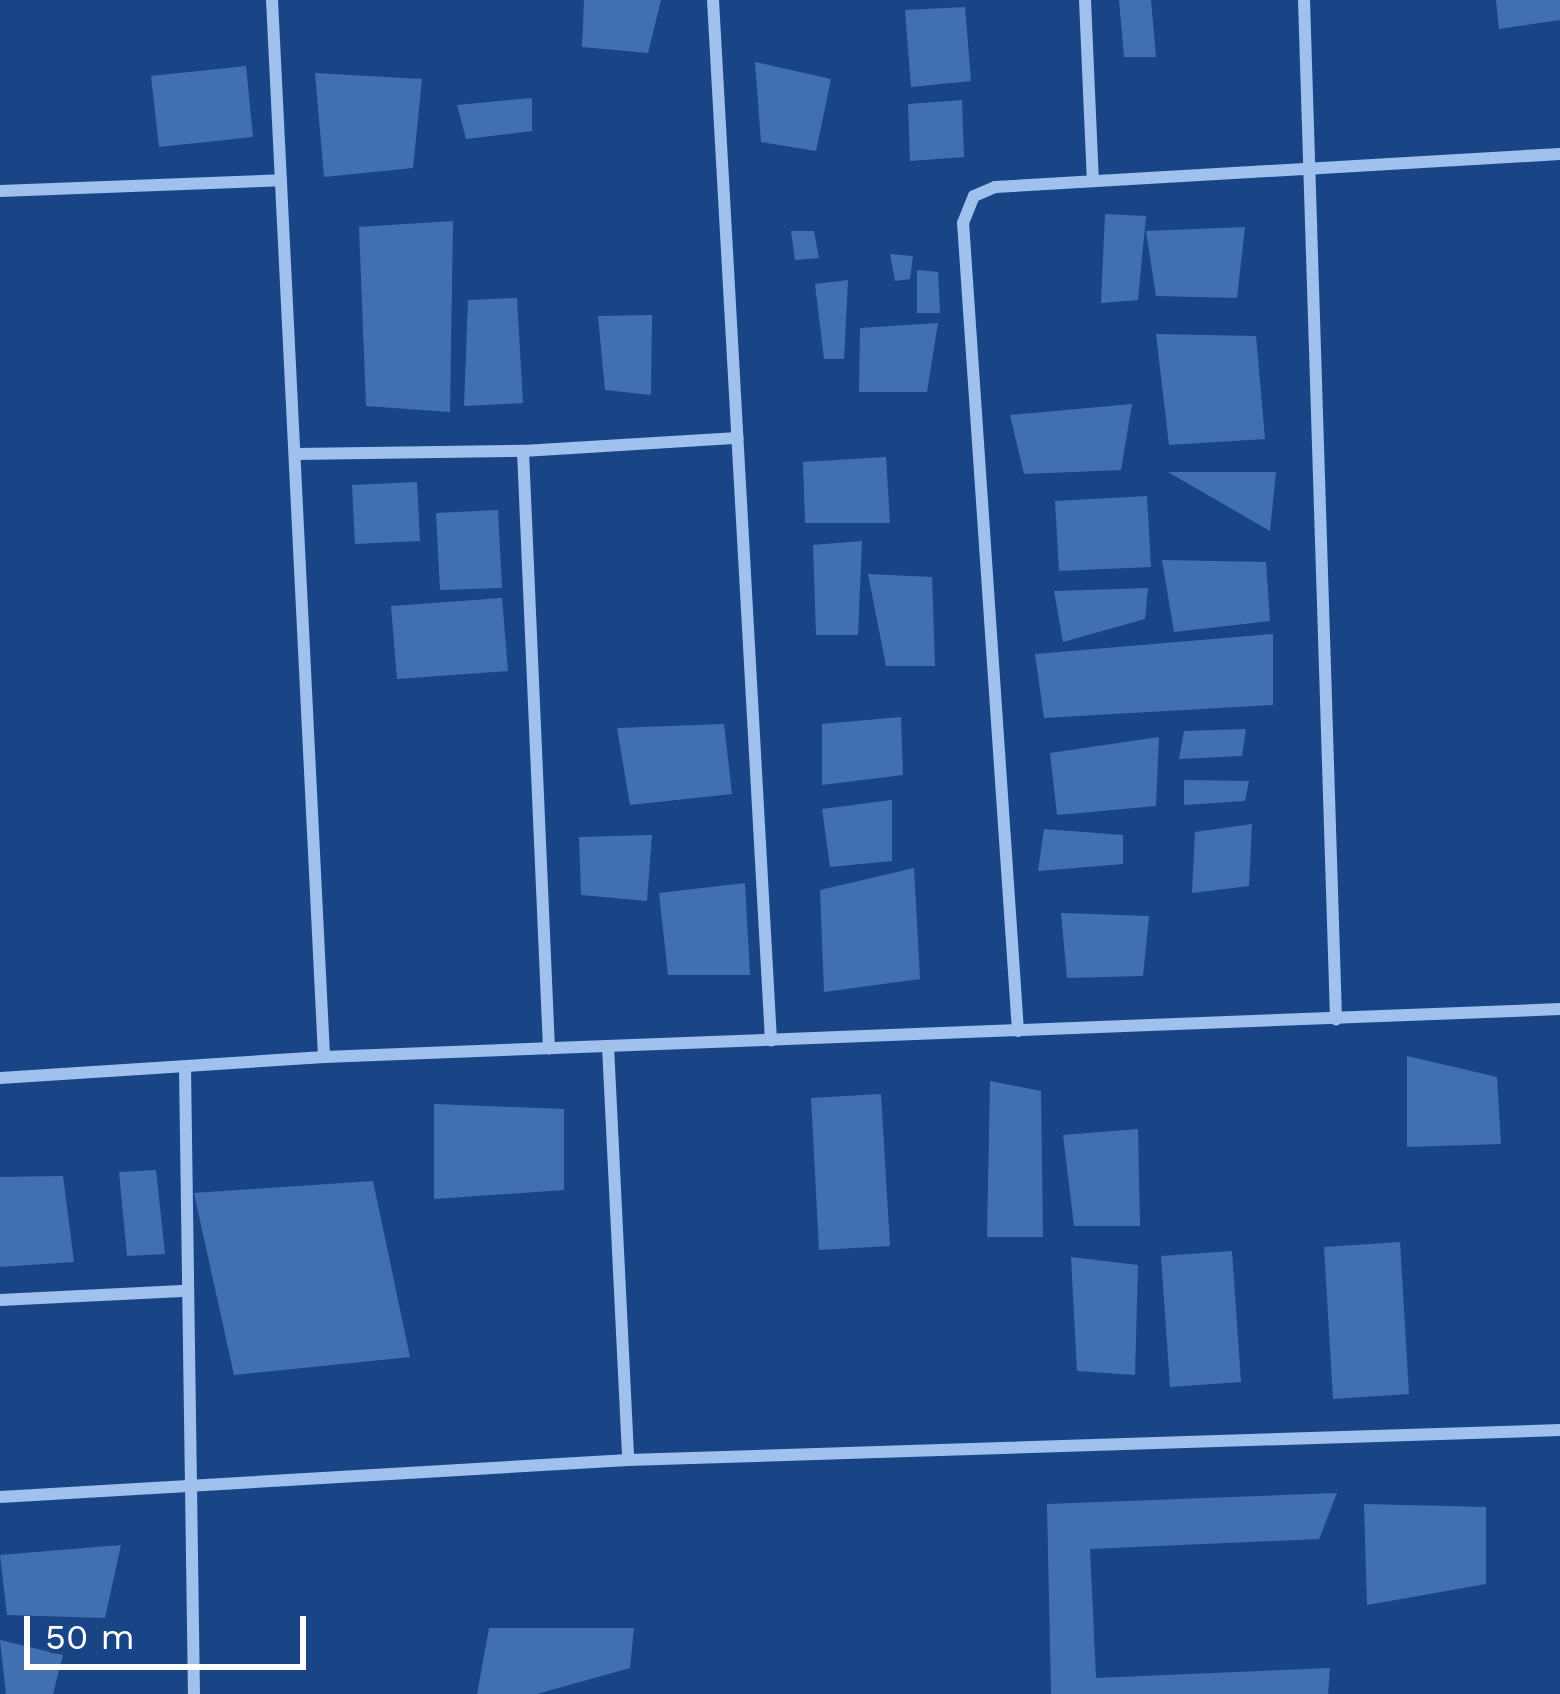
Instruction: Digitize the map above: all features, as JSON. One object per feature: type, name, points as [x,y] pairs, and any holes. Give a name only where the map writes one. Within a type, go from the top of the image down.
[{"type":"street","points":[[272,0],[324,1057]]},
{"type":"street","points":[[713,0],[771,1040]]},
{"type":"street","points":[[1085,0],[1093,181]]},
{"type":"street","points":[[1304,0],[1336,1019]]},
{"type":"street","points":[[1018,1031],[963,223],[974,196],[995,187],[1560,154]]},
{"type":"street","points":[[0,191],[281,180]]},
{"type":"street","points":[[296,454],[523,451],[738,438]]},
{"type":"street","points":[[523,451],[549,1048]]},
{"type":"street","points":[[0,1078],[324,1057],[1560,1009]]},
{"type":"street","points":[[608,1046],[628,1460]]},
{"type":"street","points":[[185,1066],[194,1694]]},
{"type":"street","points":[[0,1300],[187,1291]]},
{"type":"street","points":[[0,1497],[189,1482],[628,1460],[1560,1430]]},
{"type":"building","points":[[584,0],[661,0],[648,53],[582,47]]},
{"type":"building","points":[[1119,0],[1151,0],[1156,57],[1124,57]]},
{"type":"building","points":[[1496,0],[1560,0],[1560,20],[1499,29]]},
{"type":"building","points":[[965,7],[971,81],[911,87],[905,10]]},
{"type":"building","points":[[755,62],[831,79],[816,151],[761,142]]},
{"type":"building","points":[[246,66],[253,137],[159,147],[151,76]]},
{"type":"building","points":[[315,73],[422,79],[413,168],[324,177]]},
{"type":"building","points":[[532,98],[532,131],[466,139],[457,105]]},
{"type":"building","points":[[962,100],[964,157],[910,161],[908,104]]},
{"type":"building","points":[[1105,214],[1146,216],[1138,300],[1101,303]]},
{"type":"building","points":[[453,221],[450,412],[366,406],[359,227]]},
{"type":"building","points":[[1245,227],[1237,298],[1156,296],[1146,231]]},
{"type":"building","points":[[791,231],[814,231],[819,258],[795,260]]},
{"type":"building","points":[[890,254],[913,256],[910,279],[895,281]]},
{"type":"building","points":[[917,270],[938,272],[940,313],[917,313]]},
{"type":"building","points":[[848,280],[844,359],[824,359],[815,284]]},
{"type":"building","points":[[517,298],[523,403],[464,406],[468,300]]},
{"type":"building","points":[[652,315],[651,395],[605,390],[598,316]]},
{"type":"building","points":[[938,323],[927,392],[859,392],[860,328]]},
{"type":"building","points":[[1156,334],[1256,336],[1265,439],[1169,445]]},
{"type":"building","points":[[1132,404],[1121,470],[1024,474],[1010,415]]},
{"type":"building","points":[[886,457],[890,523],[805,523],[803,462]]},
{"type":"building","points":[[1168,472],[1276,472],[1270,531]]},
{"type":"building","points":[[417,482],[420,541],[355,544],[352,485]]},
{"type":"building","points":[[1147,496],[1151,567],[1059,571],[1055,501]]},
{"type":"building","points":[[498,510],[502,588],[440,590],[436,513]]},
{"type":"building","points":[[862,541],[858,635],[816,635],[813,545]]},
{"type":"building","points":[[1162,560],[1266,562],[1270,621],[1174,632]]},
{"type":"building","points":[[868,574],[932,577],[935,666],[886,666]]},
{"type":"building","points":[[1148,588],[1145,619],[1063,642],[1054,591]]},
{"type":"building","points":[[502,598],[508,671],[397,679],[391,606]]},
{"type":"building","points":[[1273,634],[1273,705],[1044,718],[1035,654]]},
{"type":"building","points":[[901,717],[903,775],[822,785],[822,724]]},
{"type":"building","points":[[724,724],[732,794],[630,805],[617,728]]},
{"type":"building","points":[[1246,729],[1242,756],[1179,759],[1184,731]]},
{"type":"building","points":[[1159,737],[1156,806],[1057,815],[1050,753]]},
{"type":"building","points":[[1184,780],[1249,781],[1245,801],[1184,805]]},
{"type":"building","points":[[892,800],[892,861],[830,867],[822,809]]},
{"type":"building","points":[[1252,824],[1249,886],[1192,893],[1195,832]]},
{"type":"building","points":[[1044,829],[1123,835],[1123,864],[1038,871]]},
{"type":"building","points":[[652,835],[647,901],[581,895],[579,837]]},
{"type":"building","points":[[914,868],[920,979],[824,992],[820,890]]},
{"type":"building","points":[[745,883],[750,975],[668,975],[659,893]]},
{"type":"building","points":[[1061,913],[1149,916],[1143,976],[1067,978]]},
{"type":"building","points":[[1407,1056],[1497,1077],[1501,1144],[1407,1147]]},
{"type":"building","points":[[990,1081],[1041,1091],[1043,1237],[987,1237]]},
{"type":"building","points":[[881,1094],[890,1246],[819,1250],[811,1098]]},
{"type":"building","points":[[434,1104],[564,1109],[564,1190],[434,1199]]},
{"type":"building","points":[[1138,1129],[1140,1226],[1074,1226],[1063,1135]]},
{"type":"building","points":[[156,1170],[165,1254],[127,1256],[119,1172]]},
{"type":"building","points":[[63,1176],[74,1262],[0,1267],[0,1177]]},
{"type":"building","points":[[373,1181],[410,1357],[234,1375],[194,1193]]},
{"type":"building","points":[[1400,1242],[1409,1394],[1333,1399],[1324,1247]]},
{"type":"building","points":[[1232,1251],[1241,1382],[1170,1387],[1161,1256]]},
{"type":"building","points":[[1071,1257],[1138,1265],[1135,1375],[1077,1371]]},
{"type":"building","points":[[1337,1493],[1319,1539],[1090,1549],[1096,1678],[1330,1668],[1328,1694],[1051,1694],[1047,1504]]},
{"type":"building","points":[[1364,1504],[1486,1507],[1486,1584],[1367,1605]]},
{"type":"building","points":[[121,1545],[105,1618],[7,1615],[0,1555]]},
{"type":"building","points":[[489,1628],[634,1628],[630,1668],[537,1694],[477,1694]]},
{"type":"building","points":[[0,1640],[63,1655],[53,1694],[6,1694]]}]
